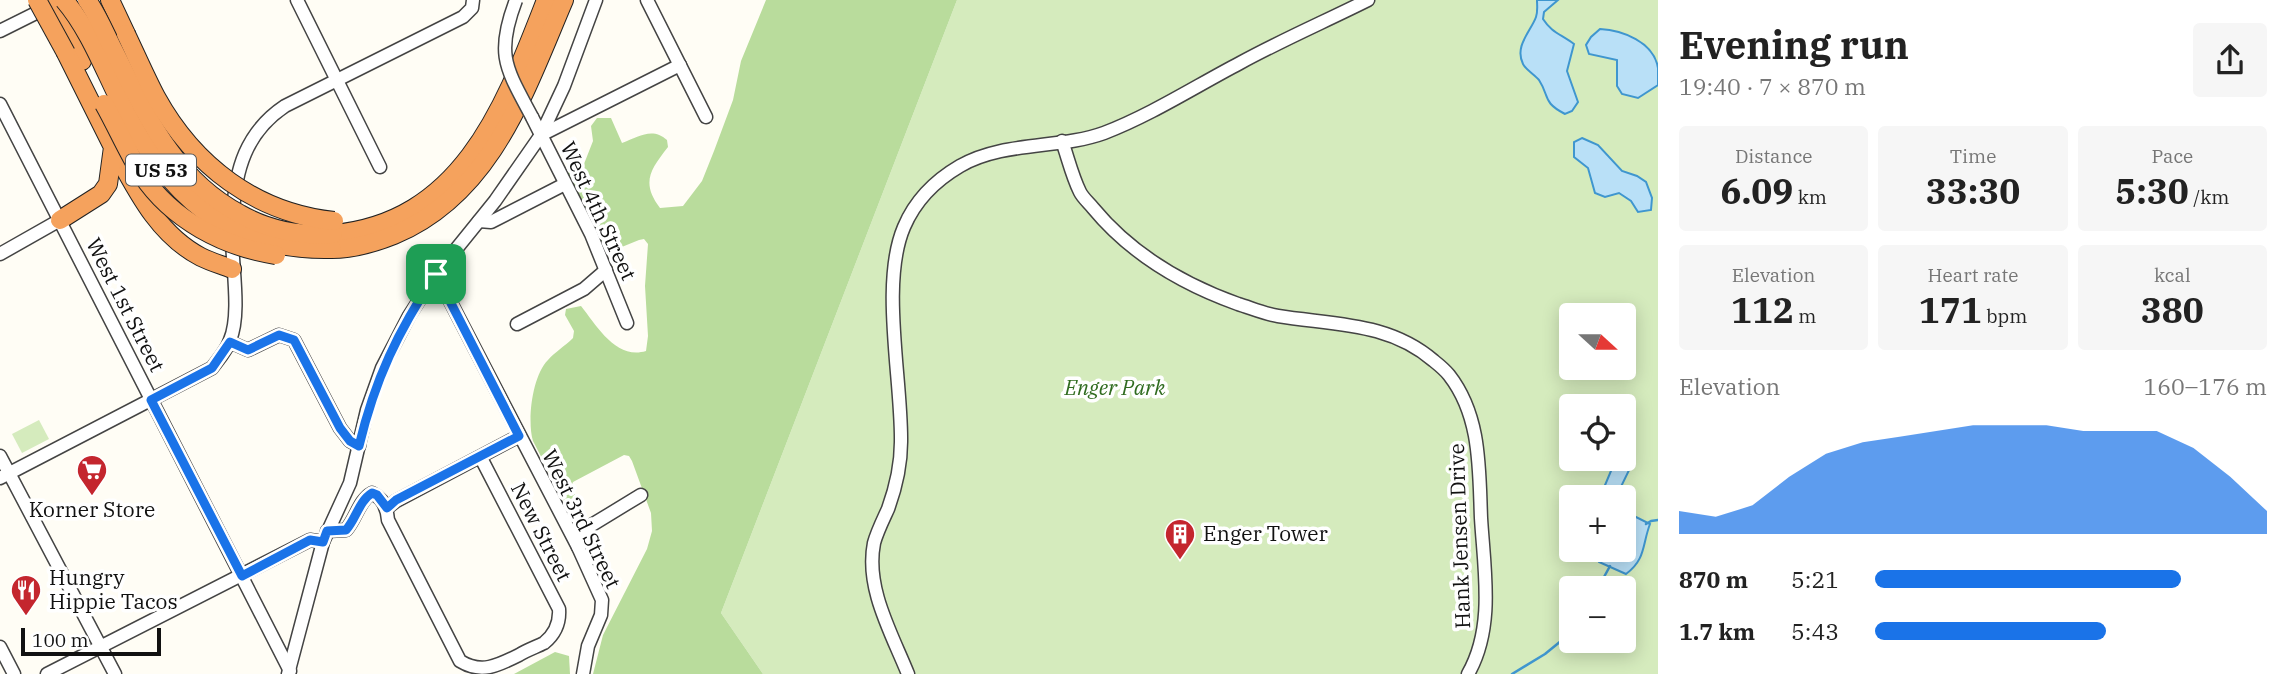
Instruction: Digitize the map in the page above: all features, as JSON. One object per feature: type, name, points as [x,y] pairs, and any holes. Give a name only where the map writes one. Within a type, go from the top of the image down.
[{"type":"highway","name":"US 53","points":[[87,0],[158,135],[172,157],[196,184],[237,213],[270,227],[333,240]]},
{"type":"highway","points":[[110,0],[157,98],[192,147],[224,179],[250,195],[302,217],[333,240],[356,252],[391,242],[428,223],[498,114],[547,0]]},
{"type":"highway","points":[[51,2],[142,174],[165,202],[190,222],[227,242],[252,251],[292,257],[333,240],[368,221],[396,217],[449,193],[480,170],[506,129],[564,0]]},
{"type":"highway","name":"US 53","points":[[51,2],[95,50],[141,141],[168,178],[187,197],[228,227],[262,241],[291,248],[333,240]]},
{"type":"highway","points":[[51,2],[66,53],[113,147],[156,221],[182,246],[202,258],[232,269]]},
{"type":"highway","points":[[60,220],[101,194],[108,184],[113,147]]},
{"type":"street","points":[[297,0],[380,167]]},
{"type":"street","name":"West 4th Street","points":[[516,0],[506,27],[503,52],[509,74],[606,270],[627,323]]},
{"type":"street","points":[[290,672],[325,537],[350,483],[368,410],[382,368],[409,316],[436,274],[479,221],[541,135],[564,86],[596,0]]},
{"type":"street","points":[[647,0],[706,117]]},
{"type":"street","points":[[908,674],[874,583],[872,562],[875,541],[899,473],[901,442],[894,313],[897,248],[914,208],[927,191],[961,165],[1009,149],[1102,134],[1258,53],[1368,0]]},
{"type":"street","points":[[0,31],[51,2]]},
{"type":"street","points":[[5,476],[212,368],[230,342],[236,316],[232,269],[234,191],[238,167],[262,125],[276,112],[463,17],[472,4]]},
{"type":"street","points":[[541,135],[680,65]]},
{"type":"street","name":"West 1st Street","points":[[0,104],[290,672]]},
{"type":"street","name":"Hank Jensen Drive","points":[[1062,141],[1080,193],[1128,243],[1170,274],[1211,294],[1275,316],[1330,322],[1382,332],[1416,345],[1449,374],[1466,405],[1477,437],[1486,607],[1483,636],[1475,663],[1468,674]]},
{"type":"street","points":[[479,221],[491,222],[565,184]]},
{"type":"street","points":[[0,254],[60,220]]},
{"type":"street","points":[[517,324],[584,289],[606,270]]},
{"type":"street","name":"West 3rd Street","points":[[436,274],[603,600],[601,615],[588,646],[583,674]]},
{"type":"street","points":[[230,342],[248,350],[279,335],[294,340],[340,428],[350,441],[359,446]]},
{"type":"street","points":[[47,674],[310,540],[346,530],[352,524],[366,496],[372,493],[377,495],[387,508],[396,500],[519,436]]},
{"type":"street","points":[[0,456],[5,476],[115,674]]},
{"type":"street","name":"New Street","points":[[387,508],[388,520],[460,661],[475,672],[491,672],[544,643],[557,626],[559,610],[481,458]]},
{"type":"street","points":[[578,547],[590,526],[641,495]]},
{"type":"street","points":[[0,647],[14,674]]},
{"type":"green space","points":[[766,0],[957,0],[721,613],[763,674],[593,674],[603,635],[647,549],[652,531],[651,513],[632,461],[629,456],[624,455],[573,482],[582,519],[581,527],[578,528],[533,441],[532,399],[543,367],[573,338],[574,331],[565,315],[566,309],[581,306],[608,339],[625,351],[646,351],[648,336],[645,286],[648,244],[644,239],[639,240],[607,253],[566,173],[584,164],[593,141],[591,126],[597,118],[611,118],[622,143],[651,133],[667,140],[668,147],[656,163],[649,184],[660,208],[683,206],[702,181],[733,100],[741,61]]},
{"type":"green space","name":"Enger Park","points":[[957,0],[1658,0],[1658,674],[763,674],[721,613]]},
{"type":"green space","points":[[39,420],[49,439],[22,453],[12,434]]},
{"type":"green space","points":[[555,652],[569,656],[570,674],[514,674]]},
{"type":"water","points":[[1537,0],[1558,0],[1544,12],[1543,19],[1553,30],[1574,44],[1567,71],[1578,102],[1572,111],[1565,114],[1550,102],[1539,80],[1524,66],[1521,57],[1522,45],[1536,17]]},
{"type":"water","points":[[1600,29],[1627,35],[1644,44],[1655,59],[1658,85],[1638,98],[1622,94],[1617,86],[1617,60],[1589,54],[1586,45]]},
{"type":"water","points":[[1582,138],[1598,145],[1622,171],[1646,182],[1652,198],[1651,210],[1638,212],[1631,201],[1619,193],[1605,197],[1595,193],[1588,168],[1574,157],[1574,142]]},
{"type":"water","points":[[1611,471],[1629,471],[1622,485],[1605,485]]},
{"type":"water","points":[[1636,517],[1650,524],[1640,557],[1637,563],[1626,574],[1599,562],[1636,562]]},
{"type":"waterway","points":[[1646,524],[1658,520]]},
{"type":"waterway","points":[[1605,576],[1610,566]]},
{"type":"waterway","points":[[1512,674],[1559,643]]},
{"type":"place","name":"Korner Store","points":[[92,497]]},
{"type":"place","name":"Enger Tower","points":[[1180,561]]},
{"type":"place","name":"Hungry Hippie Tacos","points":[[26,617]]},
{"type":"route","points":[[436,274],[519,436],[396,500],[387,508],[377,495],[372,493],[366,496],[352,524],[346,530],[327,531],[323,542],[310,540],[242,576],[151,400],[212,368],[230,342],[248,350],[279,335],[294,340],[340,428],[350,441],[359,446],[382,368],[409,316],[436,274]]}]
